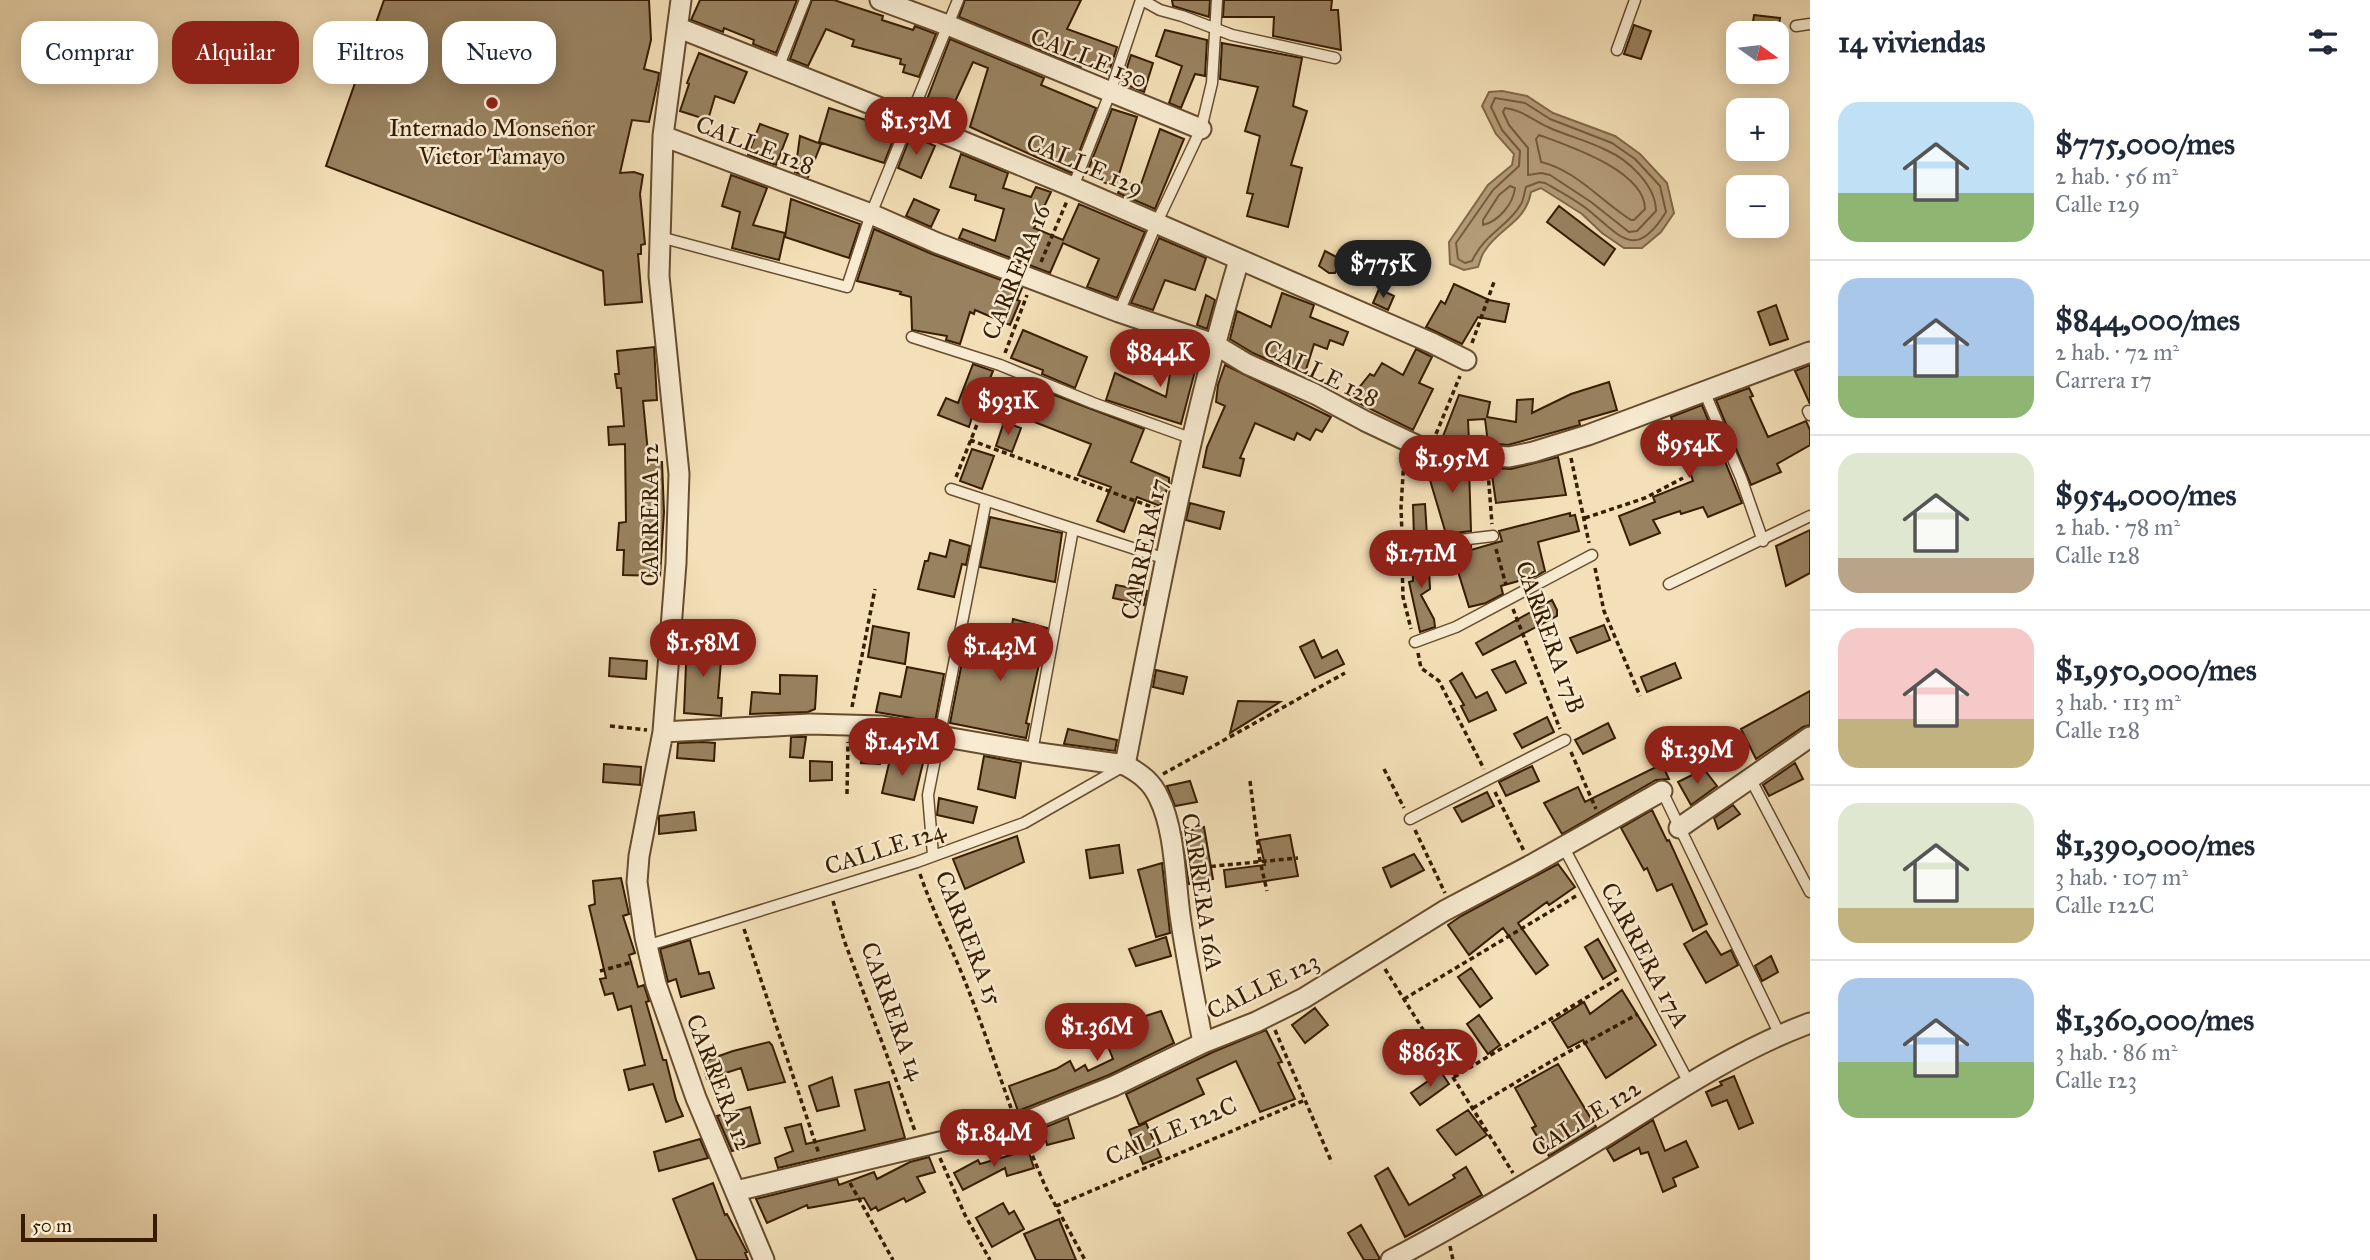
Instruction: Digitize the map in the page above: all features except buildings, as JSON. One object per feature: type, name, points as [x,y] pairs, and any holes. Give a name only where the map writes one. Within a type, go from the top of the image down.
[{"type":"street","name":"CARRERA 12","points":[[681,0],[663,136],[659,275],[679,474],[676,563],[663,732],[639,856],[637,882],[648,952],[696,1098],[764,1260]]},
{"type":"street","name":"CALLE 130","points":[[880,0],[1201,129]]},
{"type":"street","name":"CALLE 129","points":[[679,29],[911,120],[1157,222],[1466,360]]},
{"type":"street","name":"CALLE 128","points":[[663,136],[871,214],[937,243],[1119,312],[1214,344],[1247,365],[1315,394],[1418,446],[1441,452],[1509,457],[1568,442],[1810,352]]},
{"type":"street","name":"CARRERA 17","points":[[1125,765],[1175,515],[1214,344],[1239,260]]},
{"type":"street","points":[[663,732],[810,724],[882,726],[1125,765]]},
{"type":"street","points":[[1679,828],[1810,737]]},
{"type":"street","name":"CARRERA 16A","points":[[1125,765],[1149,781],[1165,813],[1185,950],[1203,1043]]},
{"type":"street","name":"CALLE 123","points":[[736,1191],[1016,1124],[1114,1086],[1304,999],[1451,908],[1662,791]]},
{"type":"street","name":"CALLE 122","points":[[1391,1260],[1462,1223],[1689,1083],[1780,1035],[1810,1023]]},
{"type":"lane","points":[[778,68],[805,0]]},
{"type":"lane","points":[[660,237],[847,287],[871,214],[950,26],[958,0]]},
{"type":"lane","points":[[1073,187],[1110,93],[1141,0],[1160,10],[1233,35],[1335,58]]},
{"type":"lane","points":[[1119,312],[1157,222],[1201,129],[1212,83],[1217,0]]},
{"type":"lane","points":[[1617,50],[1635,0]]},
{"type":"lane","points":[[1796,26],[1810,24]]},
{"type":"lane","points":[[912,337],[1000,365],[1093,403],[1193,439]]},
{"type":"lane","points":[[1704,391],[1741,478],[1763,541]]},
{"type":"lane","points":[[951,489],[1166,559]]},
{"type":"lane","name":"CARRERA 15","points":[[933,855],[928,795],[986,501]]},
{"type":"lane","points":[[1669,584],[1763,541],[1810,516]]},
{"type":"lane","points":[[1032,752],[1073,529]]},
{"type":"lane","points":[[1402,547],[1493,536]]},
{"type":"lane","points":[[1415,642],[1456,627],[1592,555]]},
{"type":"lane","points":[[1410,819],[1565,740]]},
{"type":"lane","name":"CALLE 124","points":[[648,952],[740,917],[917,862],[1024,823],[1125,765]]},
{"type":"lane","points":[[1750,778],[1810,892]]},
{"type":"lane","points":[[1662,791],[1780,1035]]},
{"type":"lane","name":"CARRERA 17A","points":[[1563,846],[1689,1083]]},
{"type":"path","name":"CARRERA 16","points":[[951,489],[1033,279],[1073,187]]},
{"type":"path","points":[[970,440],[1175,515]]},
{"type":"path","points":[[1568,442],[1604,611],[1640,696]]},
{"type":"path","name":"CARRERA 17B","points":[[1486,456],[1493,536],[1516,618],[1565,740],[1603,823]]},
{"type":"path","points":[[1584,518],[1645,498],[1683,478]]},
{"type":"path","points":[[847,794],[848,725],[875,589]]},
{"type":"path","points":[[1421,668],[1439,681],[1531,865]]},
{"type":"path","points":[[1149,781],[1345,673]]},
{"type":"path","points":[[610,726],[663,732]]},
{"type":"path","points":[[1384,769],[1451,908]]},
{"type":"path","points":[[1250,781],[1260,861],[1267,891]]},
{"type":"path","points":[[1174,870],[1298,859]]},
{"type":"path","name":"CARRERA 15","points":[[917,862],[930,904],[961,971],[985,1033],[1016,1124],[1030,1146],[1045,1186],[1085,1260]]},
{"type":"path","name":"CARRERA 14","points":[[830,889],[844,940],[927,1145],[990,1260]]},
{"type":"path","points":[[1404,999],[1586,890]]},
{"type":"path","points":[[740,917],[832,1168],[893,1260]]},
{"type":"path","points":[[600,971],[648,952]]},
{"type":"path","points":[[1375,953],[1522,1186]]},
{"type":"path","points":[[1453,1077],[1629,971]]},
{"type":"path","points":[[1473,1108],[1649,1007]]},
{"type":"path","points":[[1269,1016],[1332,1163]]},
{"type":"path","name":"CALLE 122C","points":[[1056,1206],[1305,1100]]},
{"type":"water","points":[[1502,91],[1527,96],[1553,113],[1615,136],[1640,154],[1667,183],[1674,213],[1661,232],[1642,248],[1624,248],[1602,233],[1582,214],[1541,188],[1531,192],[1523,211],[1490,244],[1478,267],[1464,270],[1450,264],[1449,242],[1488,185],[1512,165],[1514,154],[1496,134],[1482,106],[1489,92]]},
{"type":"place","name":"Internado Monseñor Victor Tamayo","points":[[492,103]]}]
